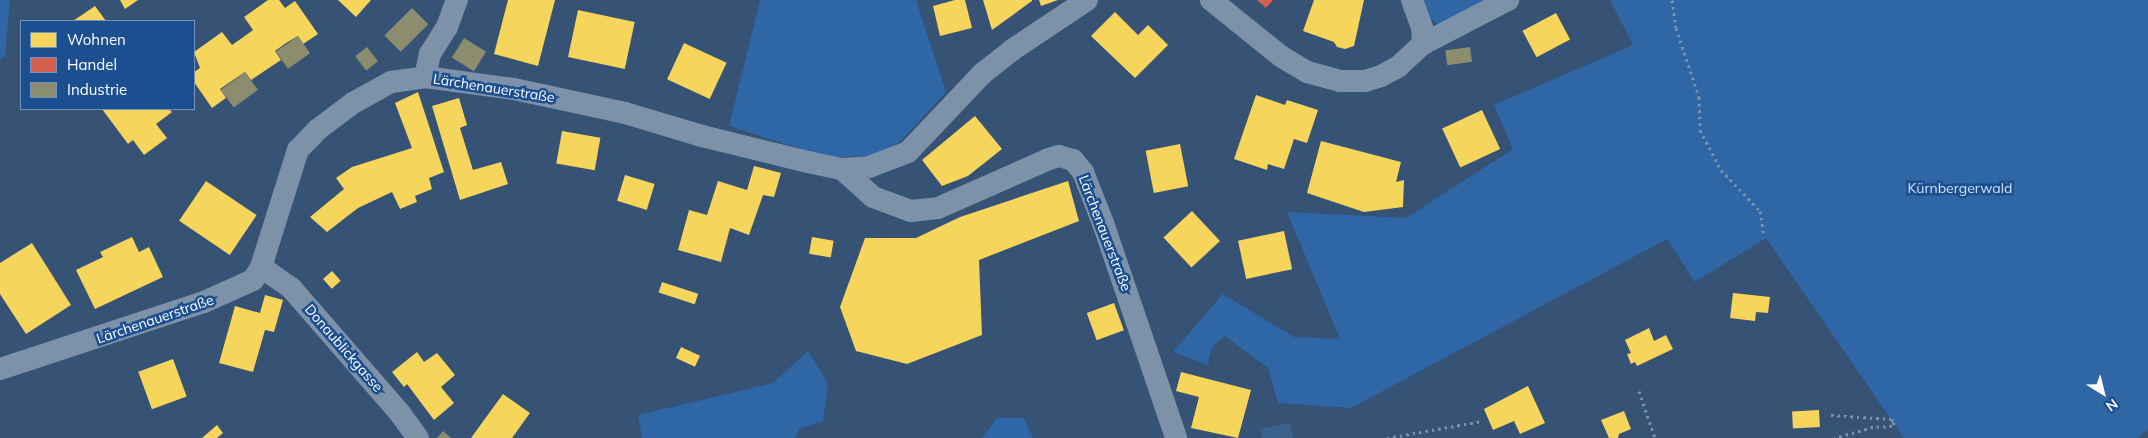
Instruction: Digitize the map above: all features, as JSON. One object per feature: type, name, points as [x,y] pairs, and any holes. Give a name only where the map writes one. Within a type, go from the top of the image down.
[{"type":"street","points":[[425,77],[430,54],[447,27],[457,0]]},
{"type":"street","name":"Lärchenauerstraße","points":[[0,369],[229,293],[253,280],[261,267],[292,162],[306,140],[368,92],[391,82],[425,77],[475,82],[565,99],[736,145],[842,169],[886,163],[908,152],[983,73],[1012,50],[1087,0]]},
{"type":"street","points":[[1211,0],[1282,57],[1307,72],[1340,81],[1365,81],[1381,76],[1398,67],[1423,44],[1508,0]]},
{"type":"street","points":[[1412,0],[1419,16],[1423,44]]},
{"type":"street","name":"Lärchenauerstraße","points":[[842,169],[873,197],[911,211],[938,208],[1059,156],[1073,160],[1083,172],[1103,222],[1176,438]]},
{"type":"street","name":"Donaublickgasse","points":[[261,267],[292,289],[399,412],[418,438]]},
{"type":"path","points":[[1672,0],[1676,28],[1699,97],[1700,130],[1721,170],[1760,211],[1764,238]]},
{"type":"path","points":[[1639,391],[1655,438]]},
{"type":"path","points":[[1831,415],[1891,419],[1894,422],[1892,426],[1873,426],[1835,438]]},
{"type":"path","points":[[1387,438],[1482,421]]},
{"type":"green space","points":[[0,0],[10,0],[5,56],[0,60]]},
{"type":"green space","points":[[760,0],[916,0],[946,92],[900,142],[875,155],[829,158],[729,126]]},
{"type":"green space","points":[[1422,0],[1487,0],[1438,25],[1428,16]]},
{"type":"green space","name":"Kürnbergerwald","points":[[1610,0],[2148,0],[2148,430],[2137,438],[1904,438],[1766,238],[1695,282],[1667,239],[1351,408],[1278,403],[1268,368],[1225,336],[1212,347],[1208,365],[1173,352],[1223,294],[1294,337],[1340,339],[1287,212],[1406,218],[1513,149],[1494,105],[1633,45]]},
{"type":"green space","points":[[808,351],[828,383],[823,421],[799,429],[795,438],[642,438],[638,415],[773,383]]},
{"type":"green space","points":[[997,418],[1024,418],[1033,438],[982,438]]},
{"type":"shaded area","points":[[1290,423],[1293,438],[1262,438],[1260,429]]},
{"type":"building: Wohnen","points":[[120,0],[138,0],[125,9]]},
{"type":"building: Wohnen","points":[[268,0],[279,0],[285,8],[295,1],[318,34],[303,44],[298,36],[275,51],[281,60],[251,80],[245,72],[220,89],[226,98],[212,108],[195,83],[195,71],[200,68],[195,51],[222,32],[232,45],[253,30],[244,17]]},
{"type":"building: Wohnen","points":[[338,0],[371,0],[356,17]]},
{"type":"building: Wohnen","points":[[508,0],[555,0],[538,66],[494,54]]},
{"type":"building: Wohnen","points":[[955,0],[965,0],[972,28],[940,36],[933,6]]},
{"type":"building: Wohnen","points":[[983,0],[1032,0],[1032,1],[992,30]]},
{"type":"building: Wohnen","points":[[1039,0],[1058,0],[1041,6]]},
{"type":"building: Wohnen","points":[[1314,0],[1364,0],[1354,46],[1345,49],[1337,47],[1334,42],[1303,31]]},
{"type":"building: Wohnen","points":[[95,6],[105,20],[74,20]]},
{"type":"building: Wohnen","points":[[578,10],[635,22],[625,69],[568,57]]},
{"type":"building: Wohnen","points":[[1115,12],[1138,35],[1148,25],[1168,45],[1135,78],[1091,36]]},
{"type":"building: Wohnen","points":[[1556,13],[1570,39],[1537,57],[1522,31]]},
{"type":"building: Wohnen","points":[[684,43],[727,63],[710,99],[667,79]]},
{"type":"building: Wohnen","points":[[418,92],[444,172],[429,178],[432,189],[415,196],[417,202],[400,209],[392,192],[358,208],[327,232],[310,217],[344,189],[336,178],[352,167],[412,148],[395,103]]},
{"type":"building: Wohnen","points":[[1256,95],[1285,105],[1287,100],[1318,110],[1307,143],[1294,139],[1284,169],[1268,164],[1267,170],[1234,159]]},
{"type":"building: Wohnen","points":[[459,98],[467,125],[460,128],[473,170],[501,162],[508,184],[460,200],[432,106]]},
{"type":"building: Wohnen","points":[[103,110],[170,110],[172,112],[156,124],[167,138],[144,155],[133,140],[128,144]]},
{"type":"building: Wohnen","points":[[1482,110],[1500,149],[1460,168],[1442,129]]},
{"type":"building: Wohnen","points":[[975,116],[1002,149],[968,176],[942,186],[922,160]]},
{"type":"building: Wohnen","points":[[562,131],[600,138],[595,170],[556,163]]},
{"type":"building: Wohnen","points":[[1321,141],[1401,162],[1396,182],[1404,180],[1403,207],[1364,212],[1307,193]]},
{"type":"building: Wohnen","points":[[1180,144],[1188,186],[1154,193],[1146,151]]},
{"type":"building: Wohnen","points":[[754,166],[781,173],[774,197],[763,195],[749,235],[730,228],[721,262],[678,250],[689,210],[707,215],[718,181],[747,190]]},
{"type":"building: Wohnen","points":[[625,175],[655,184],[647,210],[617,201]]},
{"type":"building: Wohnen","points":[[206,181],[257,215],[230,255],[179,221]]},
{"type":"building: Wohnen","points":[[1068,181],[1079,221],[979,260],[982,335],[907,364],[856,351],[840,307],[865,238],[916,238],[960,217]]},
{"type":"building: Wohnen","points":[[1192,211],[1220,241],[1191,268],[1163,238]]},
{"type":"building: Wohnen","points":[[1284,231],[1292,269],[1246,279],[1238,241]]},
{"type":"building: Wohnen","points":[[132,237],[139,252],[149,247],[163,277],[95,309],[76,270],[103,257],[100,252]]},
{"type":"building: Wohnen","points":[[812,237],[834,241],[831,258],[809,254]]},
{"type":"building: Wohnen","points":[[32,243],[71,305],[26,334],[0,294],[0,263]]},
{"type":"building: Wohnen","points":[[332,271],[341,281],[332,289],[323,279]]},
{"type":"building: Wohnen","points":[[662,282],[698,294],[695,304],[659,292]]},
{"type":"building: Wohnen","points":[[1733,293],[1770,297],[1768,313],[1756,312],[1755,321],[1730,318]]},
{"type":"building: Wohnen","points":[[265,295],[283,300],[274,332],[265,330],[253,372],[219,363],[235,306],[260,313]]},
{"type":"building: Wohnen","points":[[1114,303],[1124,330],[1097,340],[1087,313]]},
{"type":"building: Wohnen","points":[[1649,328],[1654,341],[1666,335],[1673,349],[1637,366],[1635,362],[1631,364],[1627,354],[1631,353],[1625,340]]},
{"type":"building: Wohnen","points":[[681,347],[700,356],[695,367],[676,358]]},
{"type":"building: Wohnen","points":[[417,352],[424,362],[437,353],[455,375],[441,387],[454,403],[434,420],[407,384],[404,387],[392,372]]},
{"type":"building: Wohnen","points":[[173,359],[187,397],[152,409],[138,372]]},
{"type":"building: Wohnen","points":[[1181,372],[1251,390],[1238,438],[1191,428],[1199,397],[1176,391]]},
{"type":"building: Wohnen","points":[[1528,386],[1545,423],[1520,434],[1514,421],[1493,430],[1484,409]]},
{"type":"building: Wohnen","points":[[503,394],[530,413],[512,438],[471,438]]},
{"type":"building: Wohnen","points":[[1819,410],[1820,427],[1793,428],[1792,411]]},
{"type":"building: Wohnen","points":[[1624,411],[1631,429],[1619,434],[1618,438],[1609,438],[1601,420]]},
{"type":"building: Wohnen","points":[[217,425],[223,433],[217,438],[202,438]]},
{"type":"building: Handel","points":[[1257,0],[1273,0],[1266,8]]},
{"type":"building: Industrie","points":[[412,8],[428,24],[401,52],[384,36]]},
{"type":"building: Industrie","points":[[298,36],[310,53],[288,69],[276,51]]},
{"type":"building: Industrie","points":[[464,38],[486,52],[474,71],[452,58]]},
{"type":"building: Industrie","points":[[367,47],[378,61],[366,70],[355,56]]},
{"type":"building: Industrie","points":[[1470,47],[1472,62],[1447,65],[1445,50]]},
{"type":"building: Industrie","points":[[245,72],[258,90],[234,107],[221,90]]},
{"type":"building: Industrie","points":[[443,431],[451,438],[437,438]]}]
